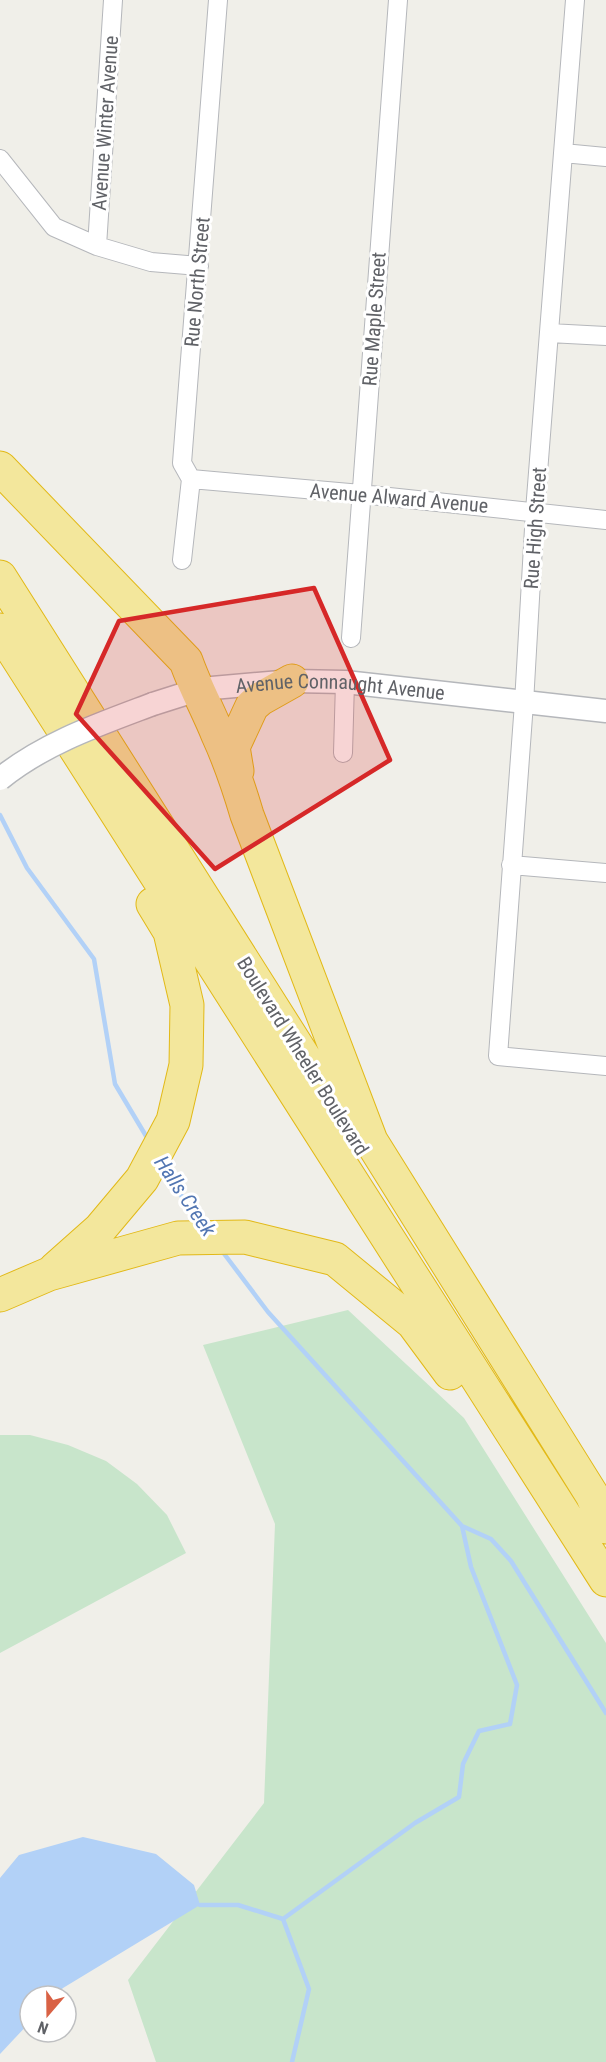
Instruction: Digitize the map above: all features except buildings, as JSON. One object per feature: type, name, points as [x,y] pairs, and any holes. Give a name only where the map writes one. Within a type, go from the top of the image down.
[{"type":"highway","points":[[0,468],[186,662],[239,788],[247,815],[371,1141],[592,1495],[606,1527]]},
{"type":"highway","name":"Boulevard Wheeler Boulevard","points":[[0,577],[606,1535]]},
{"type":"highway","name":"Boulevard Wheeler Boulevard","points":[[0,630],[606,1583]]},
{"type":"highway","points":[[0,646],[15,678],[170,932],[187,1005],[186,1065],[173,1121],[142,1179],[100,1229],[49,1274]]},
{"type":"highway","points":[[239,788],[233,747],[252,706],[292,681]]},
{"type":"highway","points":[[0,1295],[49,1274],[178,1238],[245,1237],[335,1259],[413,1323],[606,1583]]},
{"type":"street","name":"Avenue Winter Avenue","points":[[97,246],[113,0]]},
{"type":"street","name":"Rue North Street","points":[[182,560],[191,479],[182,463],[218,0]]},
{"type":"street","name":"Rue Maple Street","points":[[351,638],[398,0]]},
{"type":"street","name":"Rue High Street","points":[[575,0],[535,511],[524,703],[498,1056],[606,1066]]},
{"type":"street","points":[[563,153],[606,157]]},
{"type":"street","points":[[0,159],[54,227],[97,246],[151,262],[199,266]]},
{"type":"street","points":[[549,333],[606,336]]},
{"type":"street","name":"Avenue Alward Avenue","points":[[191,479],[535,511],[606,520]]},
{"type":"street","name":"Avenue Connaught Avenue","points":[[0,779],[13,768],[82,730],[196,690],[292,681],[345,682],[606,711]]},
{"type":"street","points":[[343,753],[345,682]]},
{"type":"street","points":[[511,865],[606,873]]},
{"type":"highlighted area","points":[[314,588],[390,760],[215,869],[76,714],[119,621]]},
{"type":"green space","points":[[348,1310],[464,1418],[606,1643],[606,2062],[156,2062],[128,1980],[264,1803],[275,1524],[203,1345]]},
{"type":"green space","points":[[0,1435],[30,1435],[68,1445],[106,1461],[137,1484],[167,1515],[186,1553],[0,1653]]},
{"type":"water","points":[[83,1837],[156,1854],[194,1885],[200,1905],[70,1984],[18,1984],[18,2035],[0,2054],[0,1878],[19,1855]]},
{"type":"waterway","name":"Halls Creek","points":[[0,815],[27,868],[94,959],[115,1084],[149,1141]]},
{"type":"waterway","name":"Halls Creek","points":[[163,1164],[188,1207],[202,1225]]},
{"type":"waterway","name":"Halls Creek","points":[[222,1251],[268,1312],[462,1526],[491,1539],[511,1561],[606,1713]]},
{"type":"waterway","points":[[283,1919],[415,1823],[459,1797],[463,1764],[479,1731],[510,1724],[517,1685],[471,1567],[462,1526]]},
{"type":"waterway","points":[[200,1905],[238,1905],[283,1919]]},
{"type":"waterway","points":[[283,1919],[309,1989],[292,2062]]}]
